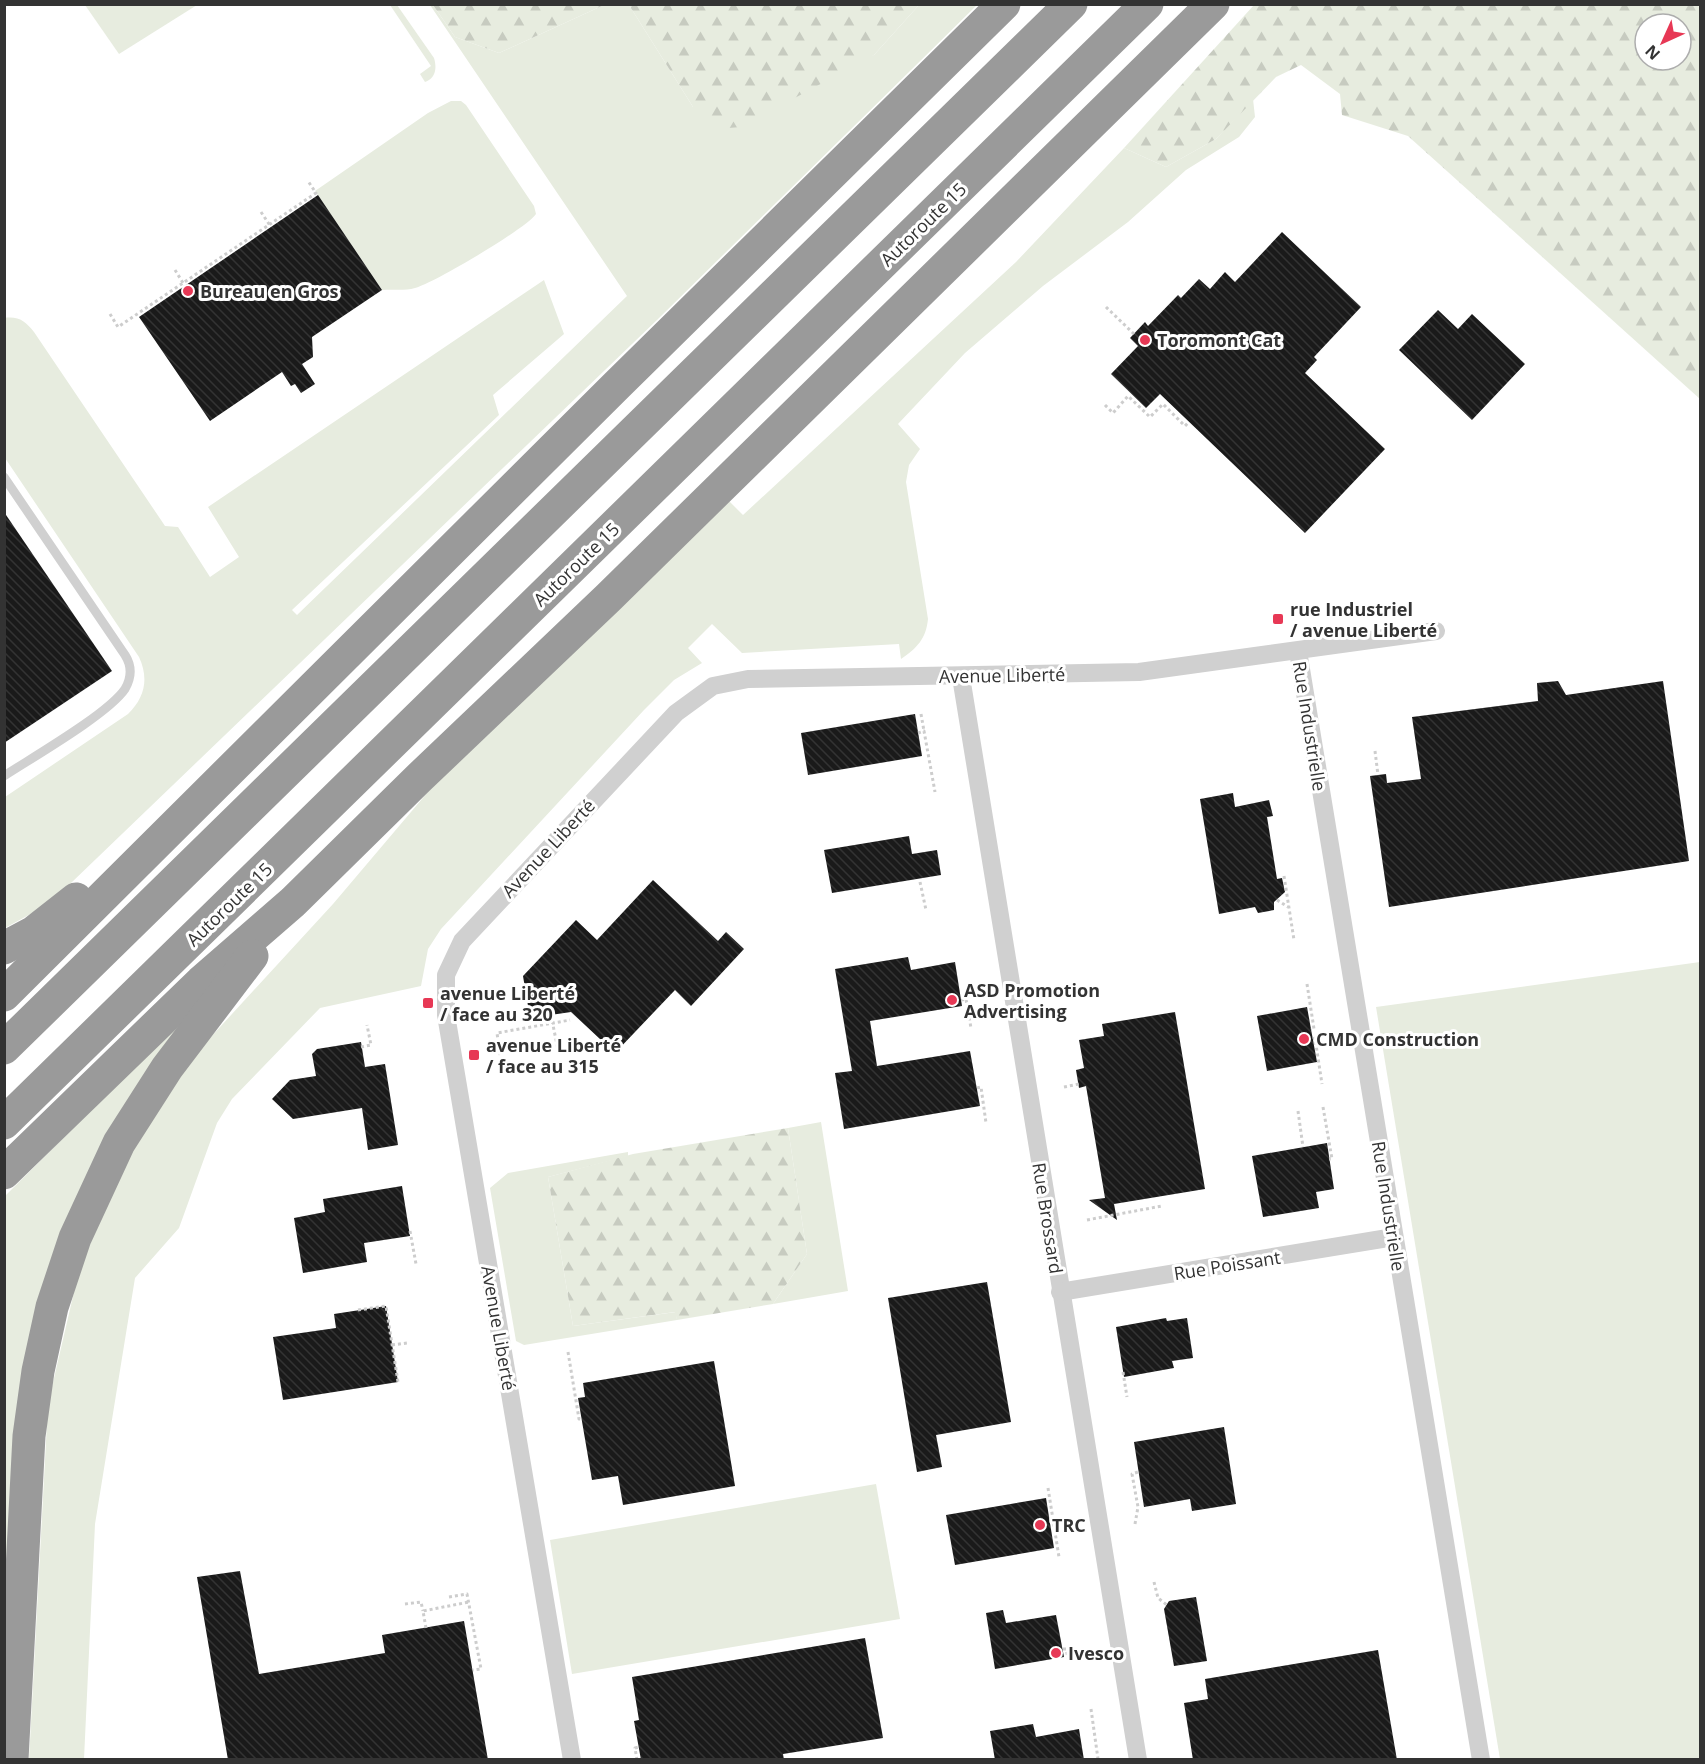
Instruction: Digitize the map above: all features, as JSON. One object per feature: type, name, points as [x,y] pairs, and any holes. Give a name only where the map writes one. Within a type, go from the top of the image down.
[{"type":"highway","points":[[4,995],[1004,4]]},
{"type":"highway","points":[[4,1048],[1071,4]]},
{"type":"highway","name":"Autoroute 15","points":[[4,1123],[1147,4]]},
{"type":"highway","points":[[4,1173],[201,982],[293,902],[411,785],[636,572],[1214,4]]},
{"type":"highway","points":[[4,948],[47,922],[81,895],[369,634]]},
{"type":"highway","points":[[12,1760],[29,1436],[39,1363],[58,1285],[94,1193],[142,1105],[293,902]]},
{"type":"street","name":"Avenue Liberté","points":[[572,1760],[446,1015],[445,988],[449,964],[472,928],[676,713],[699,694],[720,684],[748,679],[1148,672],[1436,631]]},
{"type":"street","name":"Rue Industrielle","points":[[1298,651],[1481,1760]]},
{"type":"street","name":"Rue Brossard","points":[[961,676],[1137,1760]]},
{"type":"street","name":"Rue Poissant","points":[[1060,1292],[1394,1237]]},
{"type":"lane","points":[[4,477],[122,650],[131,669],[126,687],[111,704],[4,776]]},
{"type":"path","points":[[110,314],[118,327],[271,226],[316,193],[308,181]]},
{"type":"path","points":[[261,212],[271,226]]},
{"type":"path","points":[[175,270],[184,284]]},
{"type":"path","points":[[1106,307],[1134,334]]},
{"type":"path","points":[[1105,405],[1113,413],[1128,396],[1150,417],[1163,404],[1185,426],[1189,422]]},
{"type":"path","points":[[921,714],[935,792]]},
{"type":"path","points":[[918,733],[924,731]]},
{"type":"path","points":[[1376,751],[1378,775]]},
{"type":"path","points":[[1284,876],[1293,940]]},
{"type":"path","points":[[920,882],[926,910]]},
{"type":"path","points":[[1277,900],[1289,908]]},
{"type":"path","points":[[1307,984],[1314,1029],[1311,1030]]},
{"type":"path","points":[[962,1000],[966,999],[971,1029]]},
{"type":"path","points":[[551,1015],[558,1050]]},
{"type":"path","points":[[501,1061],[497,1033],[570,1020]]},
{"type":"path","points":[[361,1047],[371,1045],[367,1025]]},
{"type":"path","points":[[1313,1039],[1315,1038],[1322,1084]]},
{"type":"path","points":[[1064,1087],[1079,1084]]},
{"type":"path","points":[[976,1088],[981,1087],[986,1123]]},
{"type":"path","points":[[1323,1107],[1332,1159],[1329,1159]]},
{"type":"path","points":[[1298,1111],[1303,1147]]},
{"type":"path","points":[[1087,1220],[1162,1206]]},
{"type":"path","points":[[1103,1211],[1105,1217]]},
{"type":"path","points":[[410,1231],[416,1264]]},
{"type":"path","points":[[358,1310],[386,1306],[398,1382]]},
{"type":"path","points":[[392,1345],[407,1343]]},
{"type":"path","points":[[568,1352],[579,1419],[582,1419]]},
{"type":"path","points":[[1123,1372],[1127,1397]]},
{"type":"path","points":[[1135,1524],[1138,1507],[1132,1473],[1138,1472]]},
{"type":"path","points":[[1048,1488],[1059,1557]]},
{"type":"path","points":[[1154,1582],[1158,1598],[1167,1605]]},
{"type":"path","points":[[449,1597],[467,1594],[481,1669],[472,1670]]},
{"type":"path","points":[[405,1604],[421,1602],[426,1628]]},
{"type":"path","points":[[423,1611],[469,1602]]},
{"type":"path","points":[[1063,1649],[1066,1649],[1068,1658]]},
{"type":"path","points":[[1091,1709],[1098,1759]]},
{"type":"path","points":[[638,1760],[635,1748],[639,1747]]},
{"type":"green space","points":[[85,5],[197,5],[119,54]]},
{"type":"green space","points":[[390,5],[397,5],[434,58],[435,72],[425,82],[420,74],[431,66]]},
{"type":"green space","points":[[430,5],[433,5],[455,37],[499,53],[604,5],[629,5],[693,107],[874,55],[919,5],[977,5],[657,320],[71,883],[36,911],[5,928],[5,797],[128,714],[142,694],[144,673],[139,657],[5,458],[4,318],[21,320],[34,332],[165,526],[178,527],[210,577],[239,557],[208,507],[544,280],[564,334],[493,395],[499,415],[292,610],[297,615],[627,296]]},
{"type":"green space","points":[[433,5],[604,5],[499,53],[455,37]]},
{"type":"green space","points":[[629,5],[919,5],[874,55],[741,127],[715,129],[693,107]]},
{"type":"green space","points":[[1254,5],[1700,5],[1700,399],[1408,136],[1342,115],[1340,94],[1301,65],[1276,77],[1216,139],[1166,167],[1124,148]]},
{"type":"green space","points":[[1253,99],[1255,117],[1239,137],[1186,170],[1128,222],[1043,286],[965,353],[898,424],[920,449],[909,465],[906,482],[928,619],[923,638],[912,651],[901,659],[899,644],[742,653],[712,624],[688,648],[702,663],[674,680],[644,710],[441,929],[428,949],[421,986],[320,1008],[232,1099],[217,1123],[179,1228],[135,1278],[95,1524],[84,1759],[29,1760],[48,1404],[77,1279],[101,1215],[126,1161],[187,1063],[333,904],[433,786],[729,501],[743,515],[1016,262],[1124,148],[1166,167],[1216,139]]},
{"type":"green space","points":[[451,101],[461,101],[466,105],[534,206],[536,214],[499,242],[425,284],[411,289],[382,290],[315,191],[428,113]]},
{"type":"green space","points":[[1700,962],[1700,1759],[1500,1759],[1376,1007]]},
{"type":"green space","points":[[199,1003],[66,1232],[5,1691],[5,1196]]},
{"type":"green space","points":[[821,1122],[848,1291],[773,1304],[807,1254],[788,1128]]},
{"type":"green space","points":[[788,1128],[807,1254],[773,1304],[677,1320],[675,1312],[573,1326],[548,1177],[633,1154]]},
{"type":"green space","points":[[628,1152],[628,1156],[548,1177],[573,1326],[676,1312],[677,1320],[524,1345],[516,1341],[490,1188],[508,1173]]},
{"type":"green space","points":[[876,1484],[900,1619],[572,1674],[550,1540]]},
{"type":"building","points":[[318,195],[382,290],[312,337],[313,357],[302,364],[315,384],[301,393],[295,384],[291,386],[282,372],[210,421],[139,317]]},
{"type":"building","points":[[1282,232],[1361,307],[1314,357],[1317,360],[1305,373],[1385,449],[1305,533],[1160,394],[1146,408],[1111,374],[1138,346],[1130,338],[1145,322],[1148,326],[1178,295],[1181,298],[1199,279],[1210,289],[1225,272],[1235,282]]},
{"type":"building","points":[[1438,310],[1458,329],[1472,314],[1525,364],[1472,420],[1399,350]]},
{"type":"building","points":[[4,512],[112,671],[4,743]]},
{"type":"building","points":[[1558,681],[1566,695],[1663,681],[1689,861],[1389,907],[1370,776],[1386,774],[1387,783],[1421,779],[1412,717],[1538,701],[1537,683]]},
{"type":"building","points":[[915,714],[922,756],[808,775],[801,733]]},
{"type":"building","points":[[1233,793],[1235,807],[1269,800],[1273,816],[1267,817],[1277,879],[1282,878],[1285,892],[1274,902],[1274,910],[1258,913],[1255,907],[1219,914],[1200,799]]},
{"type":"building","points":[[909,836],[912,854],[937,850],[941,875],[832,893],[824,850]]},
{"type":"building","points":[[653,880],[718,941],[726,932],[744,949],[691,1006],[675,990],[615,1053],[571,1012],[530,1018],[523,976],[576,920],[597,940]]},
{"type":"building","points":[[908,957],[911,970],[955,962],[962,1006],[870,1021],[877,1066],[970,1051],[980,1106],[844,1129],[835,1073],[852,1071],[835,969]]},
{"type":"building","points":[[1307,1007],[1317,1062],[1267,1071],[1257,1016]]},
{"type":"building","points":[[1175,1012],[1205,1189],[1114,1204],[1117,1220],[1089,1200],[1105,1198],[1086,1086],[1079,1088],[1076,1070],[1084,1068],[1079,1040],[1104,1036],[1102,1024]]},
{"type":"building","points":[[361,1042],[365,1067],[385,1064],[398,1145],[368,1150],[362,1108],[293,1119],[272,1099],[290,1080],[316,1076],[312,1054],[317,1049]]},
{"type":"building","points":[[1327,1143],[1334,1189],[1316,1192],[1319,1208],[1263,1217],[1252,1156]]},
{"type":"building","points":[[402,1186],[410,1236],[364,1243],[367,1262],[303,1273],[294,1218],[325,1212],[323,1199]]},
{"type":"building","points":[[987,1282],[1011,1422],[936,1435],[942,1467],[917,1472],[888,1298]]},
{"type":"building","points":[[386,1306],[398,1382],[283,1400],[273,1337],[336,1328],[334,1314]]},
{"type":"building","points":[[1166,1318],[1167,1321],[1187,1318],[1193,1358],[1172,1361],[1174,1368],[1124,1377],[1116,1327]]},
{"type":"building","points":[[714,1361],[735,1486],[623,1505],[618,1476],[592,1480],[578,1398],[585,1397],[583,1383]]},
{"type":"building","points":[[1224,1427],[1236,1504],[1192,1511],[1190,1499],[1144,1507],[1134,1442]]},
{"type":"building","points":[[1046,1498],[1054,1548],[955,1565],[946,1515]]},
{"type":"building","points":[[240,1571],[259,1674],[385,1653],[382,1635],[464,1621],[488,1760],[228,1760],[197,1577]]},
{"type":"building","points":[[1196,1597],[1207,1661],[1174,1666],[1164,1609],[1169,1601]]},
{"type":"building","points":[[1003,1610],[1006,1623],[1056,1615],[1064,1657],[995,1669],[986,1613]]},
{"type":"building","points":[[865,1638],[883,1738],[783,1754],[784,1760],[641,1760],[634,1721],[639,1720],[632,1677]]},
{"type":"building","points":[[1378,1650],[1397,1760],[1193,1760],[1184,1703],[1208,1699],[1205,1679]]},
{"type":"building","points":[[1033,1724],[1036,1737],[1079,1729],[1084,1760],[995,1760],[990,1731]]},
{"type":"place","name":"Bureau en Gros","points":[[188,291]]},
{"type":"place","name":"Toromont Cat","points":[[1145,340]]},
{"type":"place","name":"rue Industriel / avenue Liberté","points":[[1278,619]]},
{"type":"place","name":"ASD Promotion Advertising","points":[[952,1000]]},
{"type":"place","name":"avenue Liberté / face au 320","points":[[428,1003]]},
{"type":"place","name":"CMD Construction","points":[[1304,1039]]},
{"type":"place","name":"avenue Liberté / face au 315","points":[[474,1055]]},
{"type":"place","name":"TRC","points":[[1040,1525]]},
{"type":"place","name":"Ivesco","points":[[1056,1653]]}]
